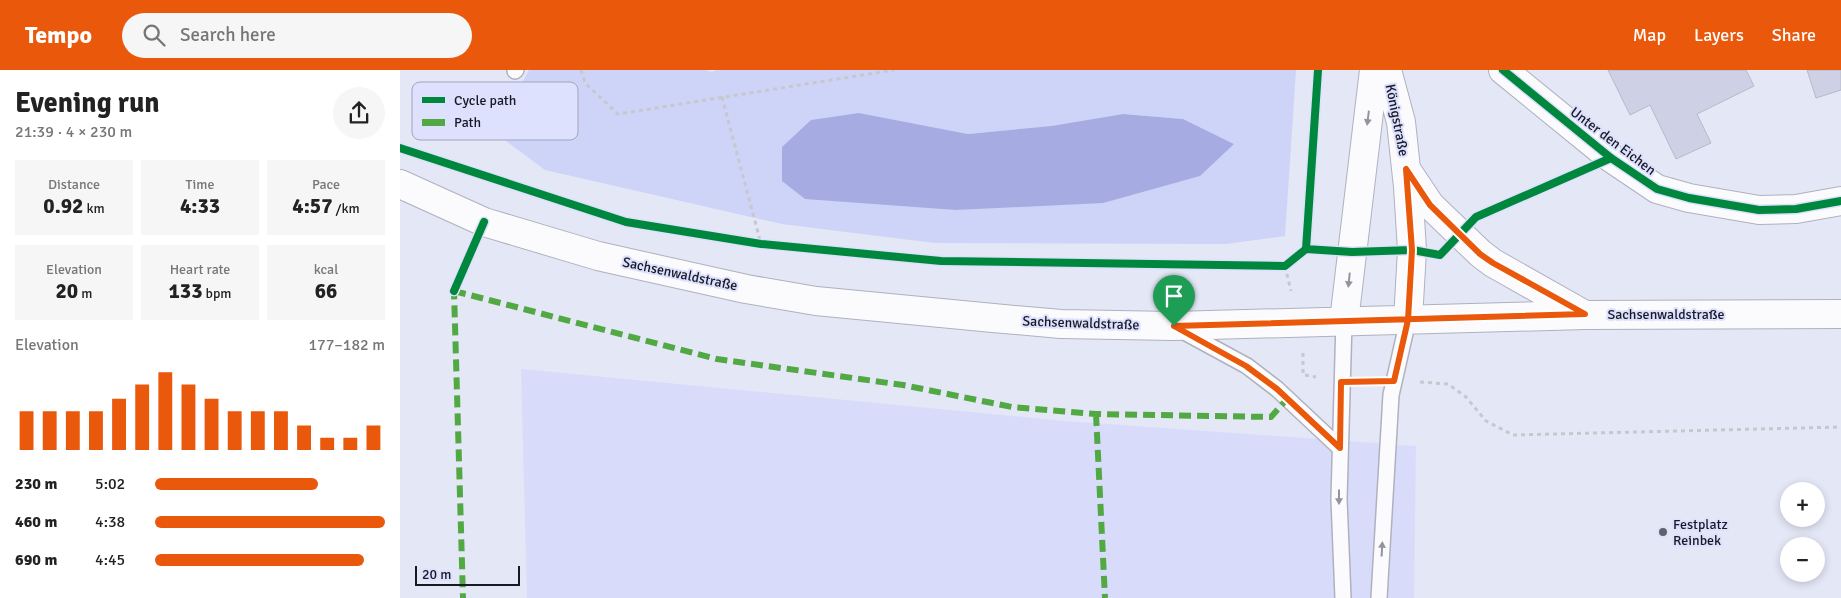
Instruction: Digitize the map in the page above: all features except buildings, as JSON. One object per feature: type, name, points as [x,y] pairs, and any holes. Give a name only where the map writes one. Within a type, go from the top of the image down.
[{"type":"main road","points":[[1344,321],[1374,70]]},
{"type":"main road","name":"Königstraße","points":[[1387,70],[1400,122],[1406,169],[1412,250],[1408,320]]},
{"type":"main road","name":"Unter den Eichen","points":[[1503,70],[1611,158],[1657,189],[1688,198],[1759,210],[1796,209],[1841,202]]},
{"type":"main road","points":[[1406,169],[1430,205],[1480,254],[1585,314]]},
{"type":"main road","name":"Sachsenwaldstraße","points":[[400,184],[484,222],[598,256],[746,289],[816,301],[1002,319],[1061,324],[1174,326],[1585,314],[1841,314]]},
{"type":"lane","points":[[1379,598],[1391,395],[1408,320]]},
{"type":"lane","points":[[1343,598],[1339,499],[1344,321]]},
{"type":"lane","points":[[1174,326],[1246,366],[1277,389],[1340,448]]},
{"type":"path","points":[[581,70],[585,83],[618,114],[894,70]]},
{"type":"path","points":[[722,97],[761,244]]},
{"type":"path","points":[[1305,375],[1341,382]]},
{"type":"path","points":[[1394,381],[1448,384],[1466,397],[1486,421],[1513,435],[1841,428]]},
{"type":"shaded area","points":[[529,70],[705,70],[712,72],[716,70],[1296,70],[1285,236],[1226,244],[935,243],[782,224],[545,170],[504,140],[578,140],[578,82],[523,82]],"holes":[[[859,113],[968,134],[1051,126],[1123,114],[1183,119],[1234,144],[782,147]]]},
{"type":"shaded area","points":[[859,113],[968,134],[1051,126],[1123,114],[1183,119],[1234,144],[1200,176],[1103,203],[956,210],[805,199],[782,181],[782,147],[811,120]]},
{"type":"shaded area","points":[[521,369],[1065,421],[1416,446],[1414,598],[527,598]]},
{"type":"marked path","points":[[456,288],[454,291],[463,598]]},
{"type":"marked path","points":[[454,291],[717,359],[903,385],[1012,407],[1096,414],[1271,417],[1287,399]]},
{"type":"marked path","points":[[1096,414],[1105,598]]},
{"type":"cycle path","points":[[1306,249],[1318,70]]},
{"type":"cycle path","points":[[1503,70],[1611,158],[1657,189],[1689,198],[1759,210],[1796,209],[1841,201]]},
{"type":"cycle path","points":[[400,148],[626,222],[761,244],[941,261],[1285,266],[1306,249],[1352,252],[1412,250],[1440,255],[1476,217],[1611,158]]},
{"type":"cycle path","points":[[454,291],[484,222]]},
{"type":"place","name":"Festplatz Reinbek","points":[[1663,532]]},
{"type":"route","points":[[1174,326],[1246,366],[1277,389],[1340,448],[1341,382],[1394,381],[1408,320],[1412,250],[1406,169],[1430,205],[1480,254],[1585,314],[1408,320],[1174,326]]}]
